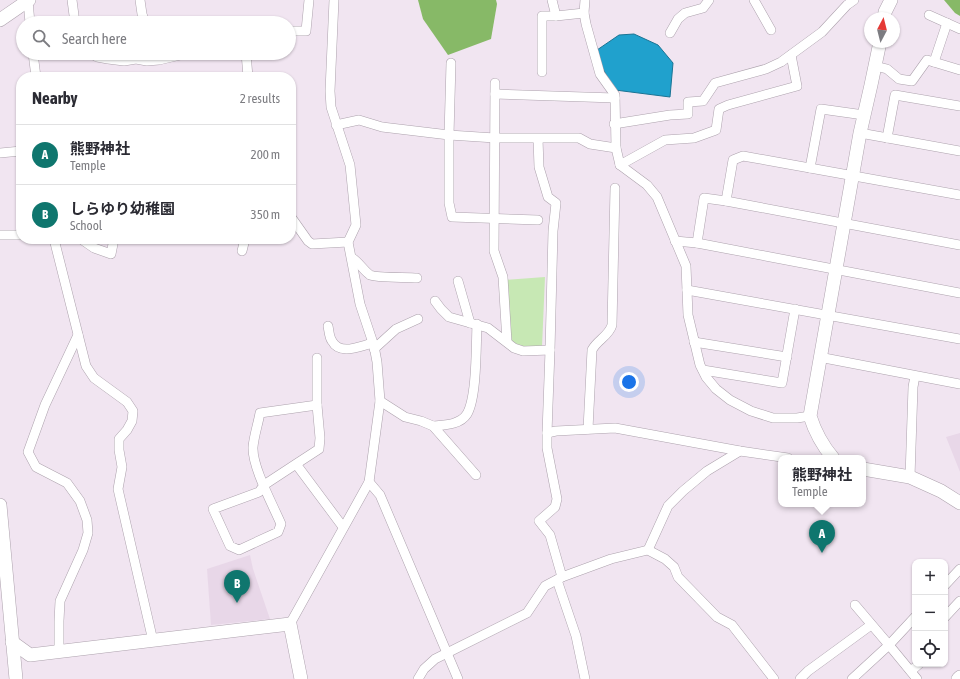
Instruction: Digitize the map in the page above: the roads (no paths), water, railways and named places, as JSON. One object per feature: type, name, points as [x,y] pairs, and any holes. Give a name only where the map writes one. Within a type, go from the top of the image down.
[{"type":"street","points":[[0,20],[28,0]]},
{"type":"street","points":[[28,0],[29,16]]},
{"type":"street","points":[[72,0],[74,16]]},
{"type":"street","points":[[140,0],[143,16]]},
{"type":"street","points":[[296,31],[306,31],[309,0]]},
{"type":"street","points":[[301,679],[290,624],[369,482],[380,401],[377,362],[360,304],[348,242],[356,225],[350,166],[331,107],[330,91],[334,0]]},
{"type":"street","points":[[552,0],[556,16]]},
{"type":"street","points":[[585,0],[584,13],[586,24],[600,74],[615,95],[614,124],[616,148],[620,165],[646,185],[657,196],[686,266],[688,315],[694,342],[706,377],[716,389],[730,400],[751,411],[773,418],[797,418],[810,416]]},
{"type":"street","points":[[670,33],[678,19],[685,13],[703,8],[709,0]]},
{"type":"street","points":[[754,0],[771,30]]},
{"type":"street","points":[[614,124],[670,115],[688,114],[688,102],[703,101],[715,83],[766,69],[781,62],[822,32],[847,5],[854,0]]},
{"type":"street","points":[[886,12],[891,0]]},
{"type":"street","points":[[542,72],[542,16],[584,13]]},
{"type":"street","points":[[928,15],[960,29]]},
{"type":"street","points":[[934,62],[947,23]]},
{"type":"street","points":[[830,455],[815,432],[810,416],[819,357],[860,133],[879,48]]},
{"type":"street","points":[[620,165],[666,140],[694,138],[716,130],[719,109],[728,105],[797,86],[791,55]]},
{"type":"street","points":[[34,60],[35,72]]},
{"type":"street","points":[[117,60],[130,60]]},
{"type":"street","points":[[247,60],[248,72]]},
{"type":"street","points":[[875,66],[887,69],[899,79],[912,81],[928,60],[960,70]]},
{"type":"street","points":[[451,62],[449,203],[452,217],[538,220]]},
{"type":"street","points":[[495,83],[494,251],[503,277],[507,342]]},
{"type":"street","points":[[495,94],[615,98]]},
{"type":"street","points":[[887,138],[895,95],[960,106]]},
{"type":"street","points":[[810,168],[821,108],[864,115]]},
{"type":"street","points":[[336,125],[359,120],[382,127],[449,135],[538,139],[579,138],[590,144],[616,148]]},
{"type":"street","points":[[860,133],[960,151]]},
{"type":"street","points":[[538,139],[539,167],[548,197],[556,203],[553,231],[547,448],[557,499],[555,507],[539,522],[550,535],[559,578],[576,636],[585,679]]},
{"type":"street","points":[[0,152],[16,151]]},
{"type":"street","points":[[726,201],[733,160],[743,156],[960,195]]},
{"type":"street","points":[[588,429],[592,350],[594,346],[611,329],[612,325],[615,188]]},
{"type":"street","points":[[697,243],[704,198],[844,222],[960,245]]},
{"type":"street","points":[[296,225],[312,244],[348,242]]},
{"type":"street","points":[[0,235],[16,235]]},
{"type":"street","points":[[675,241],[697,243],[960,292]]},
{"type":"street","points":[[55,244],[86,366],[94,378],[127,402],[133,411],[132,421],[127,430],[119,439],[122,467],[118,489],[153,641]]},
{"type":"street","points":[[88,244],[94,248],[111,254],[113,244]]},
{"type":"street","points":[[242,251],[244,244]]},
{"type":"street","points":[[352,258],[372,276],[418,278]]},
{"type":"street","points":[[432,426],[455,424],[466,415],[472,400],[475,376],[474,323],[458,281]]},
{"type":"street","points":[[687,290],[960,339]]},
{"type":"street","points":[[435,301],[449,317],[488,328],[514,348],[523,351],[550,350]]},
{"type":"street","points":[[703,370],[782,383],[796,309]]},
{"type":"street","points":[[328,326],[331,341],[341,350],[373,346],[396,329],[418,319]]},
{"type":"street","points":[[59,652],[58,621],[60,601],[83,550],[88,533],[87,520],[80,501],[67,483],[36,467],[28,452],[45,405],[78,335]]},
{"type":"street","points":[[694,342],[787,357]]},
{"type":"street","points":[[819,357],[960,384]]},
{"type":"street","points":[[317,358],[320,438],[319,449],[264,485],[259,492],[213,509],[230,546],[239,550],[278,532],[281,524],[264,485],[255,461],[253,448],[260,413],[318,405]]},
{"type":"street","points":[[910,477],[913,387],[915,376]]},
{"type":"street","points":[[380,401],[405,417],[421,421],[432,426],[476,475]]},
{"type":"street","points":[[547,433],[556,430],[615,428],[778,457]]},
{"type":"street","points":[[648,550],[668,506],[707,471],[740,451]]},
{"type":"street","points":[[296,464],[343,527]]},
{"type":"street","points":[[866,470],[910,477],[941,491],[960,503]]},
{"type":"street","points":[[369,482],[380,495],[458,679]]},
{"type":"street","points":[[0,505],[16,678]]},
{"type":"street","points":[[418,679],[424,669],[435,659],[527,613],[545,586],[559,578],[611,559],[648,550],[674,567],[678,577],[717,617],[732,624],[774,679]]},
{"type":"street","points":[[948,582],[960,569]]},
{"type":"street","points":[[948,614],[960,601]]},
{"type":"street","points":[[855,606],[917,679]]},
{"type":"street","points":[[852,679],[889,645],[912,620]]},
{"type":"street","points":[[12,642],[30,655],[290,624]]},
{"type":"street","points":[[800,679],[808,671],[871,624]]},
{"type":"street","points":[[16,678],[30,655]]},
{"type":"street","points":[[911,671],[916,667]]},
{"type":"water","points":[[634,34],[658,45],[673,63],[670,97],[615,90],[603,69],[597,50],[619,35]]},
{"type":"place","name":"熊野神社","points":[[822,553]]},
{"type":"place","name":"しらゆり幼稚園","points":[[237,603]]}]
